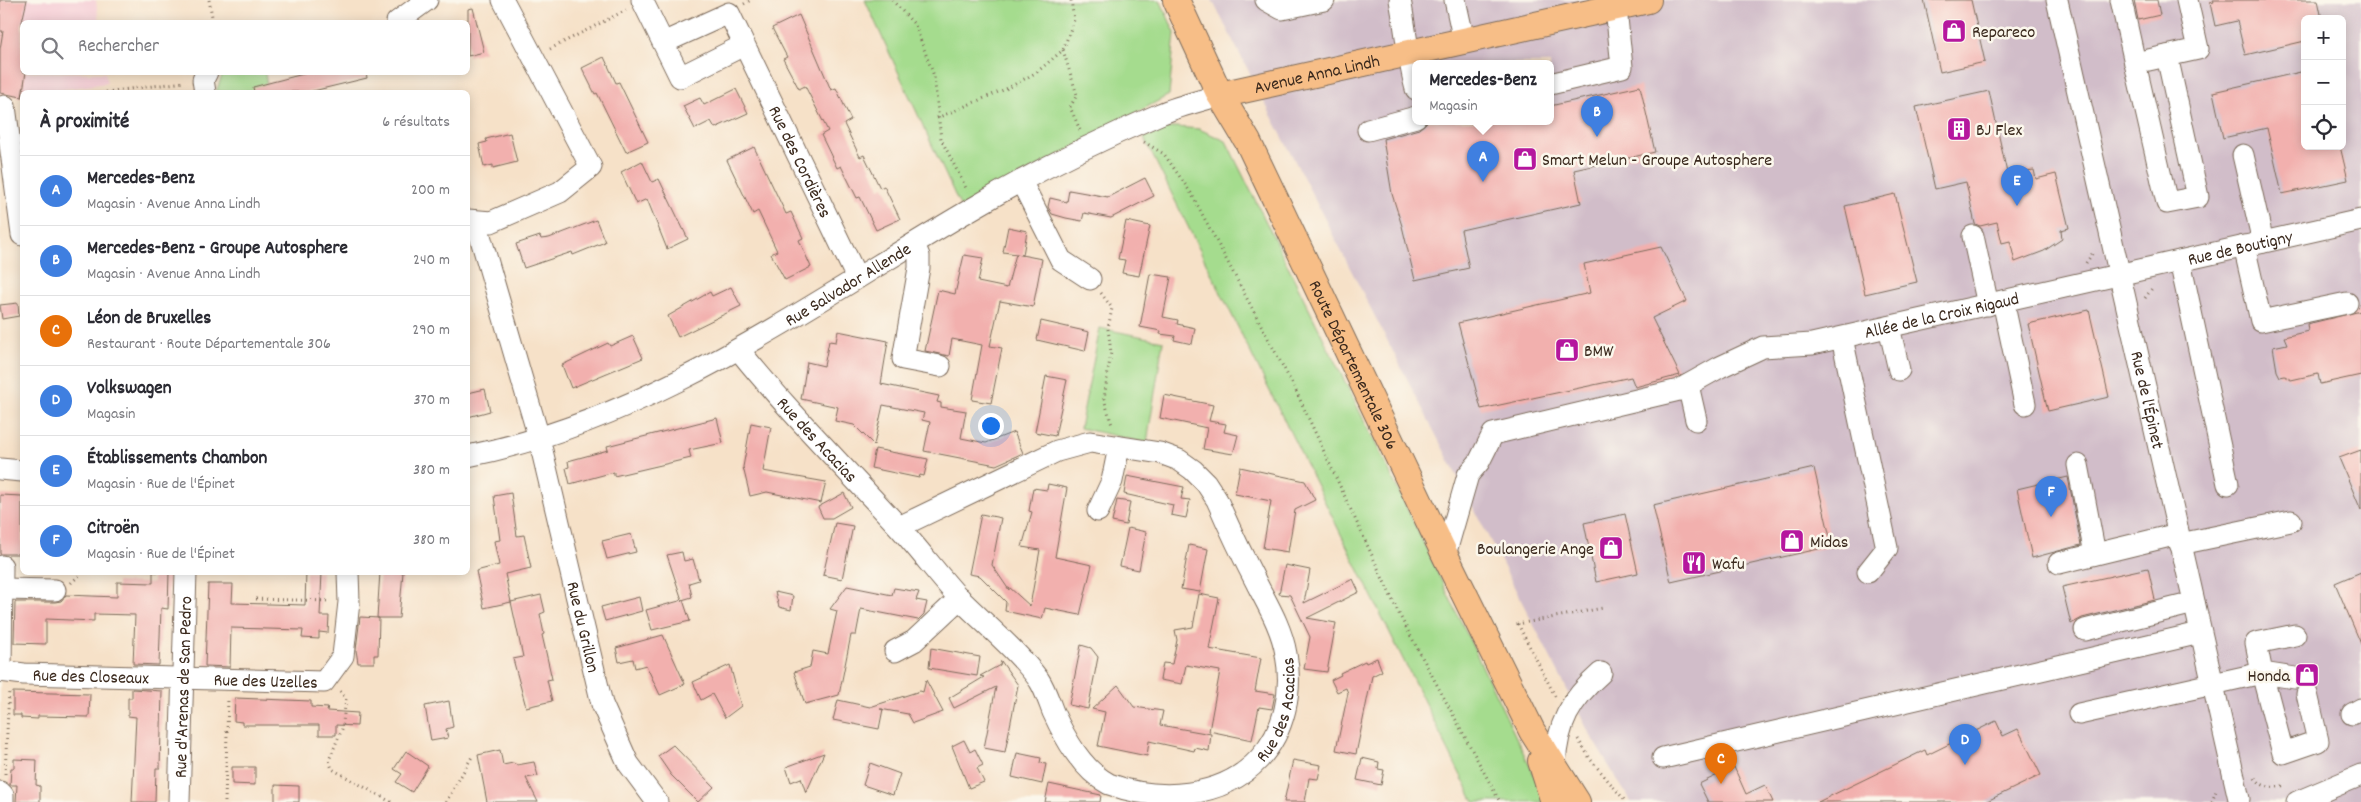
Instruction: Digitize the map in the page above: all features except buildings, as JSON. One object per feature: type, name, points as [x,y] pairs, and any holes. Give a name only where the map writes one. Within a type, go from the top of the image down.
[{"type":"main road","name":"Route Départementale 306","points":[[1176,0],[1220,95],[1248,142],[1444,555],[1532,731],[1577,802]]},
{"type":"main road","name":"Avenue Anna Lindh","points":[[1220,95],[1409,54],[1608,4],[1648,0]]},
{"type":"main road","name":"Route Départementale 306","points":[[1532,731],[1554,802]]},
{"type":"street","points":[[400,20],[428,0]]},
{"type":"street","points":[[472,221],[491,222],[560,192],[591,167],[503,0]]},
{"type":"street","points":[[1266,0],[1282,9],[1324,0]]},
{"type":"street","points":[[1400,0],[1412,75]]},
{"type":"street","points":[[1455,0],[1464,41]]},
{"type":"street","name":"Rue de l'Épinet","points":[[2057,0],[2200,633],[2232,770],[2244,801]]},
{"type":"street","points":[[2121,0],[2168,203],[2198,197],[2167,56]]},
{"type":"street","points":[[2135,63],[2198,49],[2187,0]]},
{"type":"street","points":[[643,1],[665,42],[680,77],[744,46]]},
{"type":"street","points":[[1554,83],[1622,67],[1617,18],[1608,4]]},
{"type":"street","name":"Rue des Cordières","points":[[665,42],[728,13],[857,278]]},
{"type":"street","name":"Rue Salvador Allende","points":[[470,456],[515,446],[568,429],[659,392],[739,350],[1021,181],[1162,113],[1220,95]]},
{"type":"street","points":[[3,106],[20,221]]},
{"type":"street","points":[[1368,130],[1412,118]]},
{"type":"street","points":[[2243,155],[2261,321],[2347,303]]},
{"type":"street","points":[[1021,181],[1061,260],[1090,279]]},
{"type":"street","name":"Rue de Boutigny","points":[[2120,274],[2361,220]]},
{"type":"street","name":"Rue du Grillon","points":[[472,221],[539,438],[602,704],[628,763],[657,802]]},
{"type":"street","points":[[1973,236],[1996,303],[2025,404]]},
{"type":"street","points":[[914,244],[919,256],[919,268],[903,359],[940,366]]},
{"type":"street","points":[[2180,261],[2228,484]]},
{"type":"street","name":"Allée de la Croix Rigaud","points":[[1688,385],[1720,367],[1763,347],[1812,344],[1842,338],[2120,274]]},
{"type":"street","points":[[1890,327],[1899,370]]},
{"type":"street","points":[[1842,338],[1887,548],[1868,572]]},
{"type":"street","name":"Rue des Acacias","points":[[739,350],[768,386],[899,526],[960,598],[1040,681],[1060,728],[1081,761],[1107,784],[1128,797],[1170,799],[1202,795],[1233,781],[1253,766],[1267,751],[1279,730],[1287,708],[1287,655],[1280,630],[1217,500],[1206,483],[1179,460],[1160,453],[1090,442],[1057,451],[899,526]]},
{"type":"street","points":[[1444,555],[1468,474],[1479,462],[1493,434],[1679,390],[1688,385],[1696,420]]},
{"type":"street","points":[[1098,511],[1112,481],[1119,448]]},
{"type":"street","points":[[2078,465],[2095,554]]},
{"type":"street","points":[[0,469],[20,471]]},
{"type":"street","points":[[2058,563],[2095,554],[2291,521]]},
{"type":"street","points":[[2,566],[4,671]]},
{"type":"street","name":"Rue d'Arenas de San Pedro","points":[[179,802],[186,575]]},
{"type":"street","name":"Rue des Uzelles","points":[[182,677],[324,682],[343,656],[349,602],[348,575]]},
{"type":"street","points":[[2,589],[54,590]]},
{"type":"street","points":[[895,651],[914,641],[960,598]]},
{"type":"street","points":[[2085,630],[2194,603]]},
{"type":"street","points":[[1663,758],[2200,633]]},
{"type":"street","points":[[2079,714],[2262,673],[2301,686],[2318,741],[2283,753],[2262,673],[2256,644],[2295,635]]},
{"type":"street","name":"Rue des Closeaux","points":[[4,671],[182,677]]},
{"type":"street","points":[[1555,765],[1556,739],[1565,717],[1583,688],[1600,673]]},
{"type":"street","points":[[2294,793],[2361,775]]},
{"type":"path","points":[[210,0],[213,20]]},
{"type":"path","points":[[892,0],[915,25],[934,76],[937,118],[941,139],[975,207]]},
{"type":"path","points":[[937,118],[1008,88],[1037,72],[1062,50],[1074,20],[1071,0]]},
{"type":"path","points":[[533,58],[643,1]]},
{"type":"path","points":[[1062,50],[1077,95],[1070,107],[1087,148]]},
{"type":"path","points":[[126,90],[205,82]]},
{"type":"path","points":[[1124,130],[1164,154],[1191,194],[1296,391],[1400,616],[1500,802]]},
{"type":"path","points":[[1090,279],[1112,308],[1108,329],[1111,352],[1104,399],[1119,448]]},
{"type":"path","points":[[256,599],[349,602]]},
{"type":"path","points":[[2,796],[4,671]]},
{"type":"path","points":[[225,802],[229,679]]},
{"type":"path","points":[[324,682],[340,691],[346,699],[342,729],[328,760],[332,768],[391,802]]},
{"type":"path","points":[[446,802],[473,755]]},
{"type":"path","points":[[2212,802],[2216,791],[2215,773],[2250,766],[2256,779],[2263,786],[2294,793]]},
{"type":"shaded area","points":[[0,0],[96,0],[99,20],[20,20],[20,75],[105,75],[107,83],[59,90],[20,90],[20,97],[1,93],[0,111]]},
{"type":"shaded area","points":[[1212,0],[2361,0],[2361,802],[1631,802],[1593,740]]},
{"type":"green space","points":[[865,0],[1160,0],[1175,33],[1169,95],[961,208]]},
{"type":"green space","points":[[222,75],[265,75],[268,90],[217,90]]},
{"type":"green space","points":[[1176,127],[1199,129],[1226,141],[1389,471],[1547,802],[1474,802],[1144,138],[1159,130]]},
{"type":"green space","points":[[1100,328],[1163,341],[1147,443],[1080,428]]},
{"type":"place","name":"Repareco","points":[[1954,31]]},
{"type":"place","name":"BJ Flex","points":[[1959,129]]},
{"type":"place","name":"Mercedes-Benz - Groupe Autosphere","points":[[1597,137]]},
{"type":"place","name":"Smart Melun - Groupe Autosphere","points":[[1525,159]]},
{"type":"place","name":"Mercedes-Benz","points":[[1483,182]]},
{"type":"place","name":"Établissements Chambon","points":[[2017,206]]},
{"type":"place","name":"BMW","points":[[1567,350]]},
{"type":"place","name":"Citroën","points":[[2051,517]]},
{"type":"place","name":"Midas","points":[[1792,541]]},
{"type":"place","name":"Boulangerie Ange","points":[[1611,548]]},
{"type":"place","name":"Wafu","points":[[1694,563]]},
{"type":"place","name":"Honda","points":[[2307,675]]},
{"type":"place","name":"Volkswagen","points":[[1965,765]]},
{"type":"place","name":"Léon de Bruxelles","points":[[1721,784]]}]
